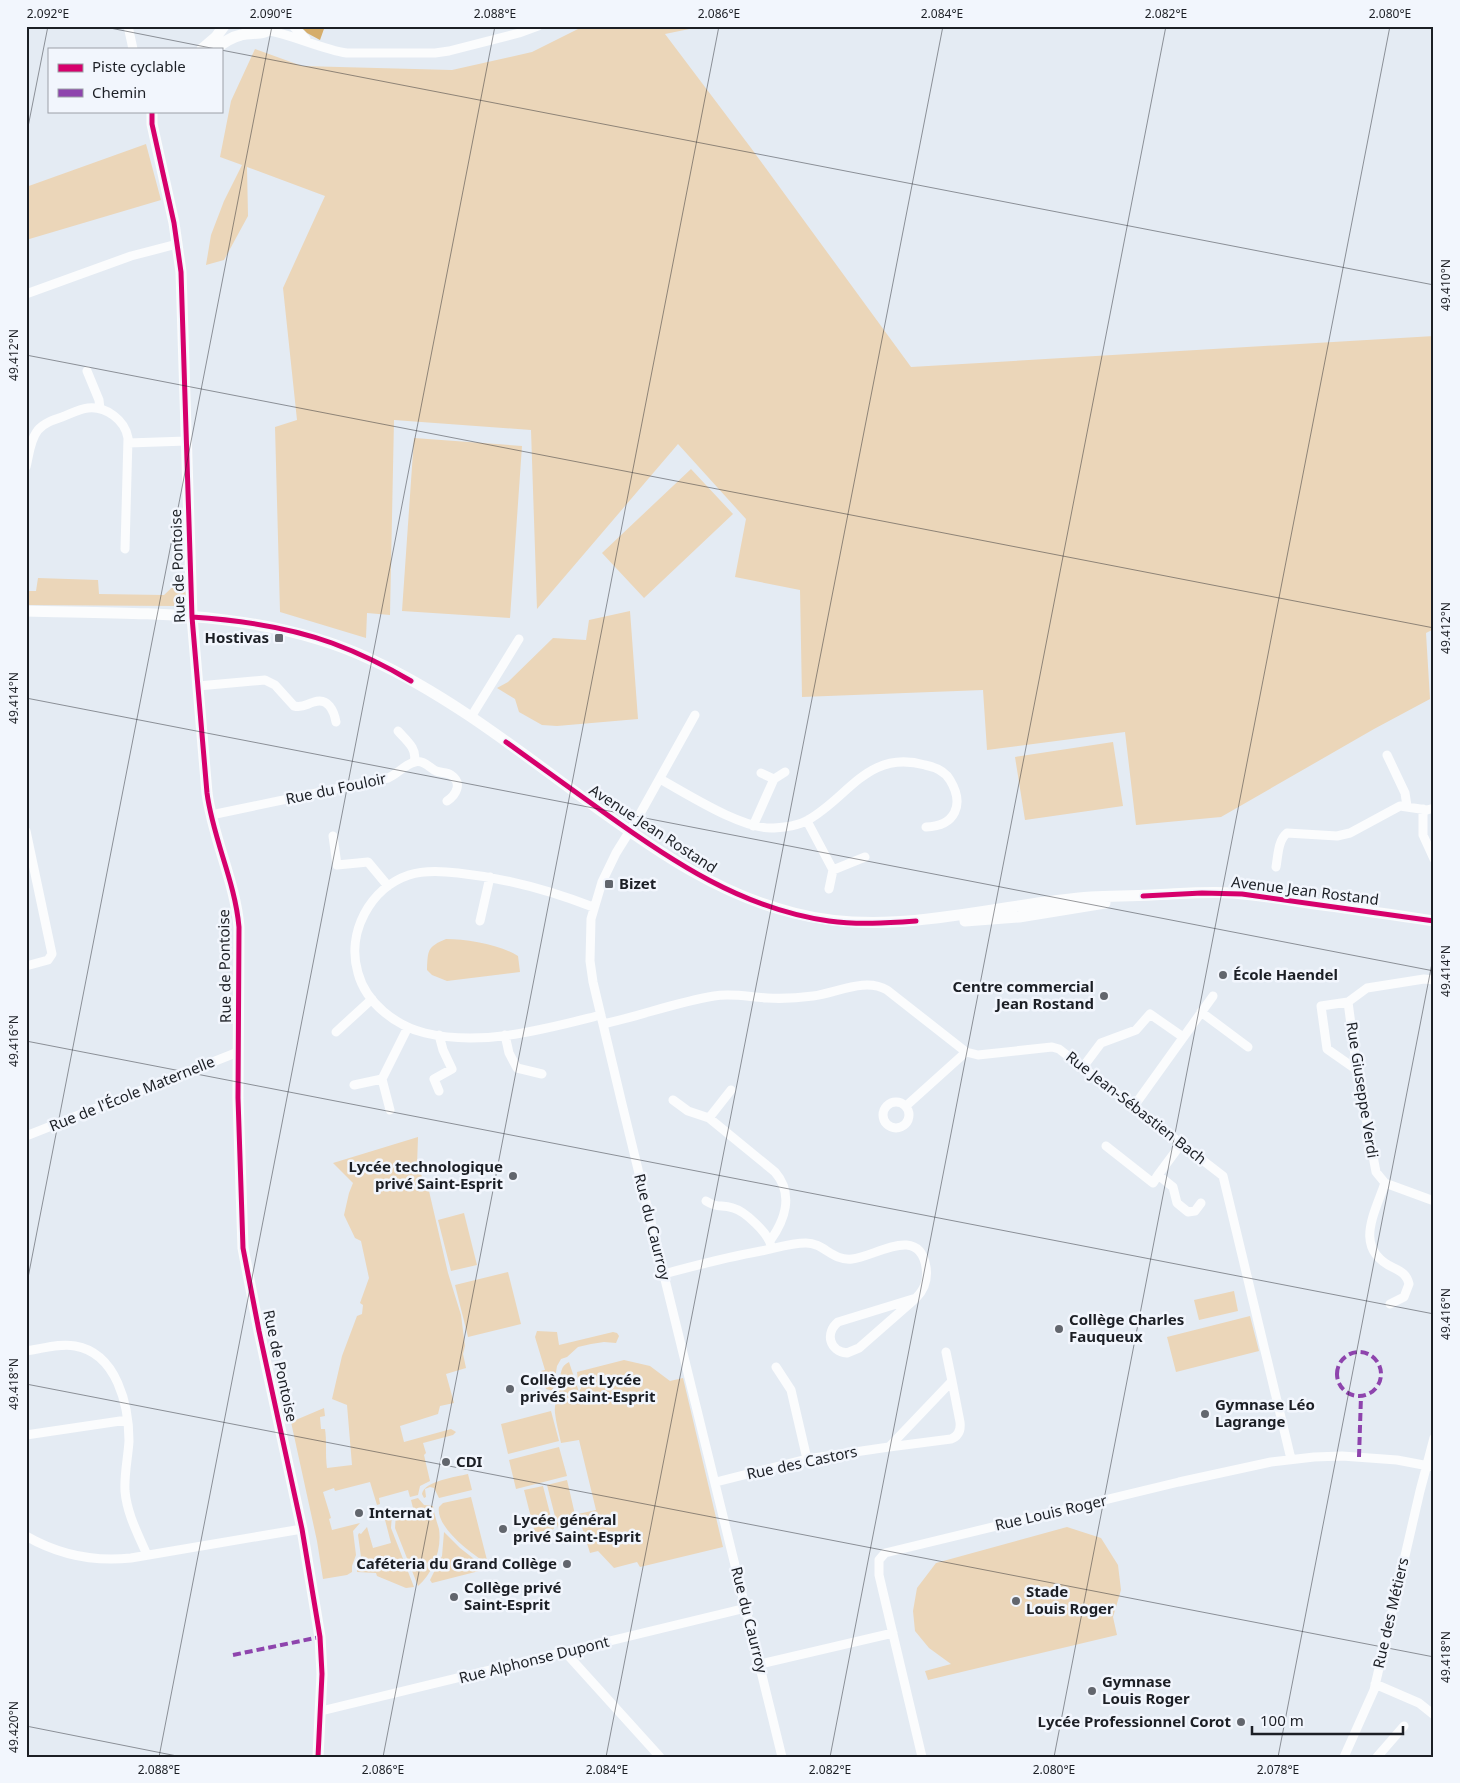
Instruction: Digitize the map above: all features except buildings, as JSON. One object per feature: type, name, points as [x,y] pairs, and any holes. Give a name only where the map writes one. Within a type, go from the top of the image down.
[{"type":"street","points":[[128,26],[133,48]]},
{"type":"street","points":[[203,48],[216,37],[224,26]]},
{"type":"street","points":[[238,26],[251,34]]},
{"type":"street","points":[[293,26],[310,42]]},
{"type":"street","points":[[217,48],[233,38],[251,34],[263,34],[272,29],[333,50],[347,52],[435,53],[510,35],[538,26]]},
{"type":"street","name":"Rue de Pontoise","points":[[152,112],[152,124],[173,218],[182,295],[192,617],[207,794],[238,915],[240,950],[238,1052],[240,1180],[245,1257],[302,1529],[322,1646],[318,1757]]},
{"type":"street","points":[[156,144],[160,112]]},
{"type":"street","points":[[26,294],[131,256],[177,244]]},
{"type":"street","points":[[87,370],[99,400],[100,409]]},
{"type":"street","points":[[26,433],[38,430],[51,421],[85,408],[100,409],[109,413],[122,424],[127,433],[128,443],[125,549]]},
{"type":"street","points":[[26,467],[28,449],[38,430]]},
{"type":"street","points":[[128,443],[187,441]]},
{"type":"street","name":"Avenue Jean Rostand","points":[[26,611],[192,617],[246,623],[330,642],[390,669],[471,717],[630,831],[709,882],[774,908],[815,918],[870,924],[916,921],[1086,898],[1213,892],[1242,894],[1434,921]]},
{"type":"street","points":[[471,717],[519,639]]},
{"type":"street","points":[[198,686],[265,680],[275,685],[294,706],[305,707],[317,701],[326,703],[334,710],[336,722]]},
{"type":"street","name":"Rue du Caurroy","points":[[695,715],[608,867],[593,907],[589,934],[590,961],[602,1020],[782,1757]]},
{"type":"street","points":[[398,731],[414,749],[416,755],[414,762],[422,762],[434,770],[453,776],[457,789],[454,796],[447,801]]},
{"type":"street","points":[[1387,755],[1405,793],[1407,806]]},
{"type":"street","name":"Rue du Fouloir","points":[[211,815],[388,778],[414,762]]},
{"type":"street","points":[[660,779],[738,820],[761,828],[779,828],[806,821],[871,770],[889,763],[907,762],[923,764],[941,770],[948,777],[954,789],[956,807],[951,819],[942,825],[926,827]]},
{"type":"street","points":[[753,826],[774,779],[785,772]]},
{"type":"street","points":[[761,773],[774,779]]},
{"type":"street","points":[[1276,867],[1282,838],[1288,833],[1337,836],[1350,833],[1396,807],[1434,808]]},
{"type":"street","points":[[1423,809],[1423,835],[1434,858]]},
{"type":"street","points":[[806,821],[834,870],[829,889]]},
{"type":"street","points":[[26,831],[52,954],[48,960],[26,966]]},
{"type":"street","points":[[333,836],[337,865],[368,862],[388,886]]},
{"type":"street","points":[[834,870],[865,857]]},
{"type":"street","points":[[593,907],[537,887],[490,877],[423,872],[409,875],[388,886],[375,897],[367,908],[361,920],[356,944],[355,959],[358,974],[372,1000],[389,1016],[408,1027],[439,1036],[476,1037],[505,1035],[602,1020],[714,996],[735,995],[791,998],[815,996],[858,986],[875,985],[887,990],[966,1052],[906,1106]]},
{"type":"street","points":[[480,921],[490,877]]},
{"type":"street","points":[[1358,1070],[1327,1049],[1321,1006],[1348,1002],[1367,988],[1424,979],[1434,980]]},
{"type":"street","points":[[1134,1106],[1213,996]]},
{"type":"street","points":[[336,1032],[372,1000]]},
{"type":"street","name":"Rue Giuseppe Verdi","points":[[1348,1002],[1375,1169],[1385,1183]]},
{"type":"street","points":[[1201,1012],[1248,1047]]},
{"type":"street","points":[[1083,1067],[1101,1044],[1136,1030],[1150,1014],[1183,1037]]},
{"type":"street","points":[[390,1110],[382,1079],[408,1027]]},
{"type":"street","points":[[505,1035],[509,1053],[517,1068],[542,1074]]},
{"type":"street","points":[[439,1036],[452,1069],[434,1079],[439,1091]]},
{"type":"street","name":"Rue Jean-Sébastien Bach","points":[[966,1052],[978,1055],[1052,1047],[1063,1051],[1223,1176],[1291,1459]]},
{"type":"street","name":"Rue de l'École Maternelle","points":[[26,1136],[238,1052]]},
{"type":"street","points":[[354,1085],[382,1079]]},
{"type":"street","points":[[708,1118],[731,1090]]},
{"type":"street","points":[[673,1100],[688,1110],[708,1118],[775,1172],[782,1180],[785,1190],[785,1213],[771,1245]]},
{"type":"street","points":[[1106,1146],[1153,1183],[1182,1144]]},
{"type":"street","points":[[1158,1176],[1173,1187],[1177,1203],[1188,1212],[1195,1211],[1201,1203]]},
{"type":"street","points":[[1390,1304],[1404,1297],[1409,1284],[1405,1275],[1379,1260],[1371,1248],[1369,1230],[1385,1183],[1434,1201]]},
{"type":"street","points":[[706,1201],[718,1207],[731,1207],[737,1210],[760,1228],[771,1245]]},
{"type":"street","points":[[664,1274],[771,1245],[808,1243],[819,1246],[837,1257],[852,1259],[898,1245],[911,1247],[922,1256],[926,1269],[925,1285],[916,1298],[855,1351],[843,1352],[835,1348],[830,1341],[831,1332],[838,1322],[916,1298]]},
{"type":"street","points":[[26,1351],[66,1345],[81,1347],[95,1354],[104,1362],[117,1380],[127,1420],[129,1444],[125,1474],[127,1500],[131,1518],[147,1555]]},
{"type":"street","name":"Rue des Castors","points":[[716,1482],[807,1459],[889,1446],[951,1439],[958,1435],[961,1428],[946,1352]]},
{"type":"street","points":[[776,1367],[790,1390],[807,1459]]},
{"type":"street","points":[[889,1446],[952,1381]]},
{"type":"street","points":[[26,1435],[127,1420]]},
{"type":"street","name":"Rue des Métiers","points":[[1344,1757],[1370,1702],[1430,1466],[1434,1438]]},
{"type":"street","name":"Rue Louis Roger","points":[[922,1757],[878,1570],[879,1560],[885,1553],[1236,1469],[1291,1459],[1359,1457],[1397,1460],[1430,1466]]},
{"type":"street","points":[[26,1536],[57,1550],[88,1558],[114,1560],[302,1529]]},
{"type":"street","name":"Rue Alphonse Dupont","points":[[321,1710],[746,1608]]},
{"type":"street","points":[[760,1664],[893,1633]]},
{"type":"street","points":[[565,1652],[660,1757]]},
{"type":"street","points":[[1375,1684],[1414,1700],[1432,1710]]},
{"type":"street","points":[[1377,1757],[1404,1726]]},
{"type":"shaded area","points":[[300,26],[325,26],[320,40],[307,33]]},
{"type":"shaded area","points":[[584,26],[704,26],[665,34],[911,367],[1434,336],[1434,629],[1426,633],[1430,699],[1221,817],[1136,825],[1125,732],[987,750],[983,690],[802,697],[800,590],[735,577],[746,519],[678,444],[537,609],[531,430],[394,420],[390,615],[367,613],[366,638],[280,612],[275,427],[297,420],[283,288],[325,196],[247,167],[248,216],[224,260],[206,265],[211,235],[224,201],[242,165],[220,157],[231,101],[255,49],[302,66],[452,70],[532,52]]},
{"type":"shaded area","points":[[146,144],[161,200],[26,240],[26,187]]},
{"type":"shaded area","points":[[414,438],[522,446],[510,618],[402,611]]},
{"type":"shaded area","points":[[691,469],[733,514],[644,598],[602,553]]},
{"type":"shaded area","points":[[38,578],[98,580],[99,594],[164,595],[180,580],[185,580],[186,598],[175,606],[26,605],[26,591],[36,591]]},
{"type":"shaded area","points":[[630,611],[638,719],[557,726],[542,725],[519,712],[515,699],[497,688],[508,682],[553,638],[586,640],[589,620]]},
{"type":"shaded area","points":[[1113,742],[1123,806],[1025,820],[1015,757]]},
{"type":"shaded area","points":[[446,939],[484,943],[511,952],[518,956],[520,972],[447,981],[432,975],[427,970],[428,954],[435,944]]},
{"type":"shaded area","points":[[418,1137],[417,1166],[429,1191],[448,1273],[461,1315],[465,1346],[463,1354],[466,1368],[446,1374],[454,1403],[440,1406],[438,1414],[400,1426],[404,1442],[451,1429],[456,1432],[453,1435],[423,1443],[430,1481],[420,1486],[418,1495],[410,1497],[408,1490],[379,1498],[380,1504],[377,1505],[370,1482],[335,1491],[334,1488],[323,1492],[331,1518],[329,1519],[332,1530],[360,1523],[353,1531],[356,1555],[352,1572],[347,1575],[323,1579],[317,1541],[291,1422],[324,1408],[325,1416],[320,1417],[321,1429],[325,1429],[327,1468],[352,1465],[347,1405],[332,1399],[342,1356],[357,1316],[362,1314],[363,1305],[360,1303],[369,1278],[361,1241],[355,1238],[344,1215],[353,1183],[333,1163]]},
{"type":"shaded area","points":[[464,1213],[477,1265],[451,1271],[438,1220]]},
{"type":"shaded area","points":[[508,1272],[521,1324],[468,1337],[455,1285]]},
{"type":"shaded area","points":[[1234,1291],[1238,1311],[1199,1320],[1194,1300]]},
{"type":"shaded area","points":[[1250,1316],[1259,1351],[1176,1372],[1167,1337]]},
{"type":"shaded area","points":[[537,1331],[557,1332],[559,1345],[613,1332],[619,1336],[616,1343],[604,1342],[578,1347],[567,1357],[561,1359],[557,1366],[553,1391],[546,1389],[541,1371],[545,1370],[535,1337]]},
{"type":"shaded area","points":[[624,1360],[650,1366],[670,1381],[683,1378],[723,1547],[640,1567],[637,1562],[614,1568],[598,1551],[590,1553],[578,1514],[596,1510],[579,1440],[561,1443],[555,1404],[562,1370],[569,1362],[579,1392],[582,1386],[578,1381],[577,1372]]},
{"type":"shaded area","points":[[551,1411],[559,1441],[508,1454],[501,1424]]},
{"type":"shaded area","points":[[559,1447],[567,1476],[516,1489],[509,1460]]},
{"type":"shaded area","points":[[468,1474],[472,1490],[439,1498],[434,1488],[425,1489],[434,1483]]},
{"type":"shaded area","points":[[567,1480],[577,1523],[558,1528],[547,1485]]},
{"type":"shaded area","points":[[543,1486],[554,1529],[535,1533],[524,1490]]},
{"type":"shaded area","points":[[425,1489],[426,1497],[424,1498],[422,1494]]},
{"type":"shaded area","points":[[471,1497],[488,1564],[456,1540],[439,1515],[439,1507],[443,1503]]},
{"type":"shaded area","points":[[418,1498],[424,1505],[433,1506],[440,1537],[438,1553],[432,1568],[418,1586],[395,1528],[396,1513],[413,1508],[411,1500]]},
{"type":"shaded area","points":[[392,1514],[391,1528],[414,1587],[406,1588],[377,1576],[376,1573],[357,1572],[361,1557],[359,1533],[361,1534],[367,1527],[373,1548],[391,1543],[384,1516]]},
{"type":"shaded area","name":"Stade Louis Roger","points":[[1067,1527],[1101,1538],[1118,1565],[1121,1590],[1113,1617],[1117,1635],[928,1680],[925,1671],[951,1664],[929,1648],[915,1631],[913,1611],[917,1588],[936,1563]]},
{"type":"shaded area","points":[[444,1532],[460,1548],[487,1569],[432,1583],[430,1580],[442,1556]]},
{"type":"marked path","points":[[1359,1352],[1371,1356],[1377,1362],[1381,1374],[1377,1386],[1371,1392],[1359,1396],[1347,1392],[1341,1386],[1337,1374],[1341,1362],[1347,1356],[1359,1352]]},
{"type":"marked path","points":[[1359,1457],[1361,1396]]},
{"type":"marked path","points":[[233,1655],[320,1637]]},
{"type":"cycle path","points":[[152,112],[152,124],[174,223],[181,272],[192,617],[207,793],[214,827],[233,893],[239,927],[238,1098],[243,1248],[302,1529],[320,1637],[322,1674],[318,1757]]},
{"type":"cycle path","points":[[192,617],[263,625],[315,637],[362,655],[411,681]]},
{"type":"cycle path","points":[[506,742],[654,848],[681,865],[738,894],[767,906],[797,915],[829,921],[862,923],[916,921]]},
{"type":"cycle path","points":[[1143,896],[1202,893],[1242,894],[1434,921]]},
{"type":"place","name":"Hostivas","points":[[279,638]]},
{"type":"place","name":"Bizet","points":[[609,884]]},
{"type":"place","name":"École Haendel","points":[[1223,975]]},
{"type":"place","name":"Centre commercial Jean Rostand","points":[[1104,996]]},
{"type":"place","name":"Lycée technologique privé Saint-Esprit","points":[[513,1176]]},
{"type":"place","name":"Collège Charles Fauqueux","points":[[1059,1329]]},
{"type":"place","name":"Collège et Lycée privés Saint-Esprit","points":[[510,1389]]},
{"type":"place","name":"Gymnase Léo Lagrange","points":[[1205,1414]]},
{"type":"place","name":"CDI","points":[[446,1462]]},
{"type":"place","name":"Internat","points":[[359,1513]]},
{"type":"place","name":"Lycée général privé Saint-Esprit","points":[[503,1529]]},
{"type":"place","name":"Caféteria du Grand Collège","points":[[567,1564]]},
{"type":"place","name":"Collège privé Saint-Esprit","points":[[454,1597]]},
{"type":"place","name":"Stade Louis Roger","points":[[1016,1601]]},
{"type":"place","name":"Gymnase Louis Roger","points":[[1092,1691]]},
{"type":"place","name":"Lycée Professionnel Corot","points":[[1241,1722]]}]
